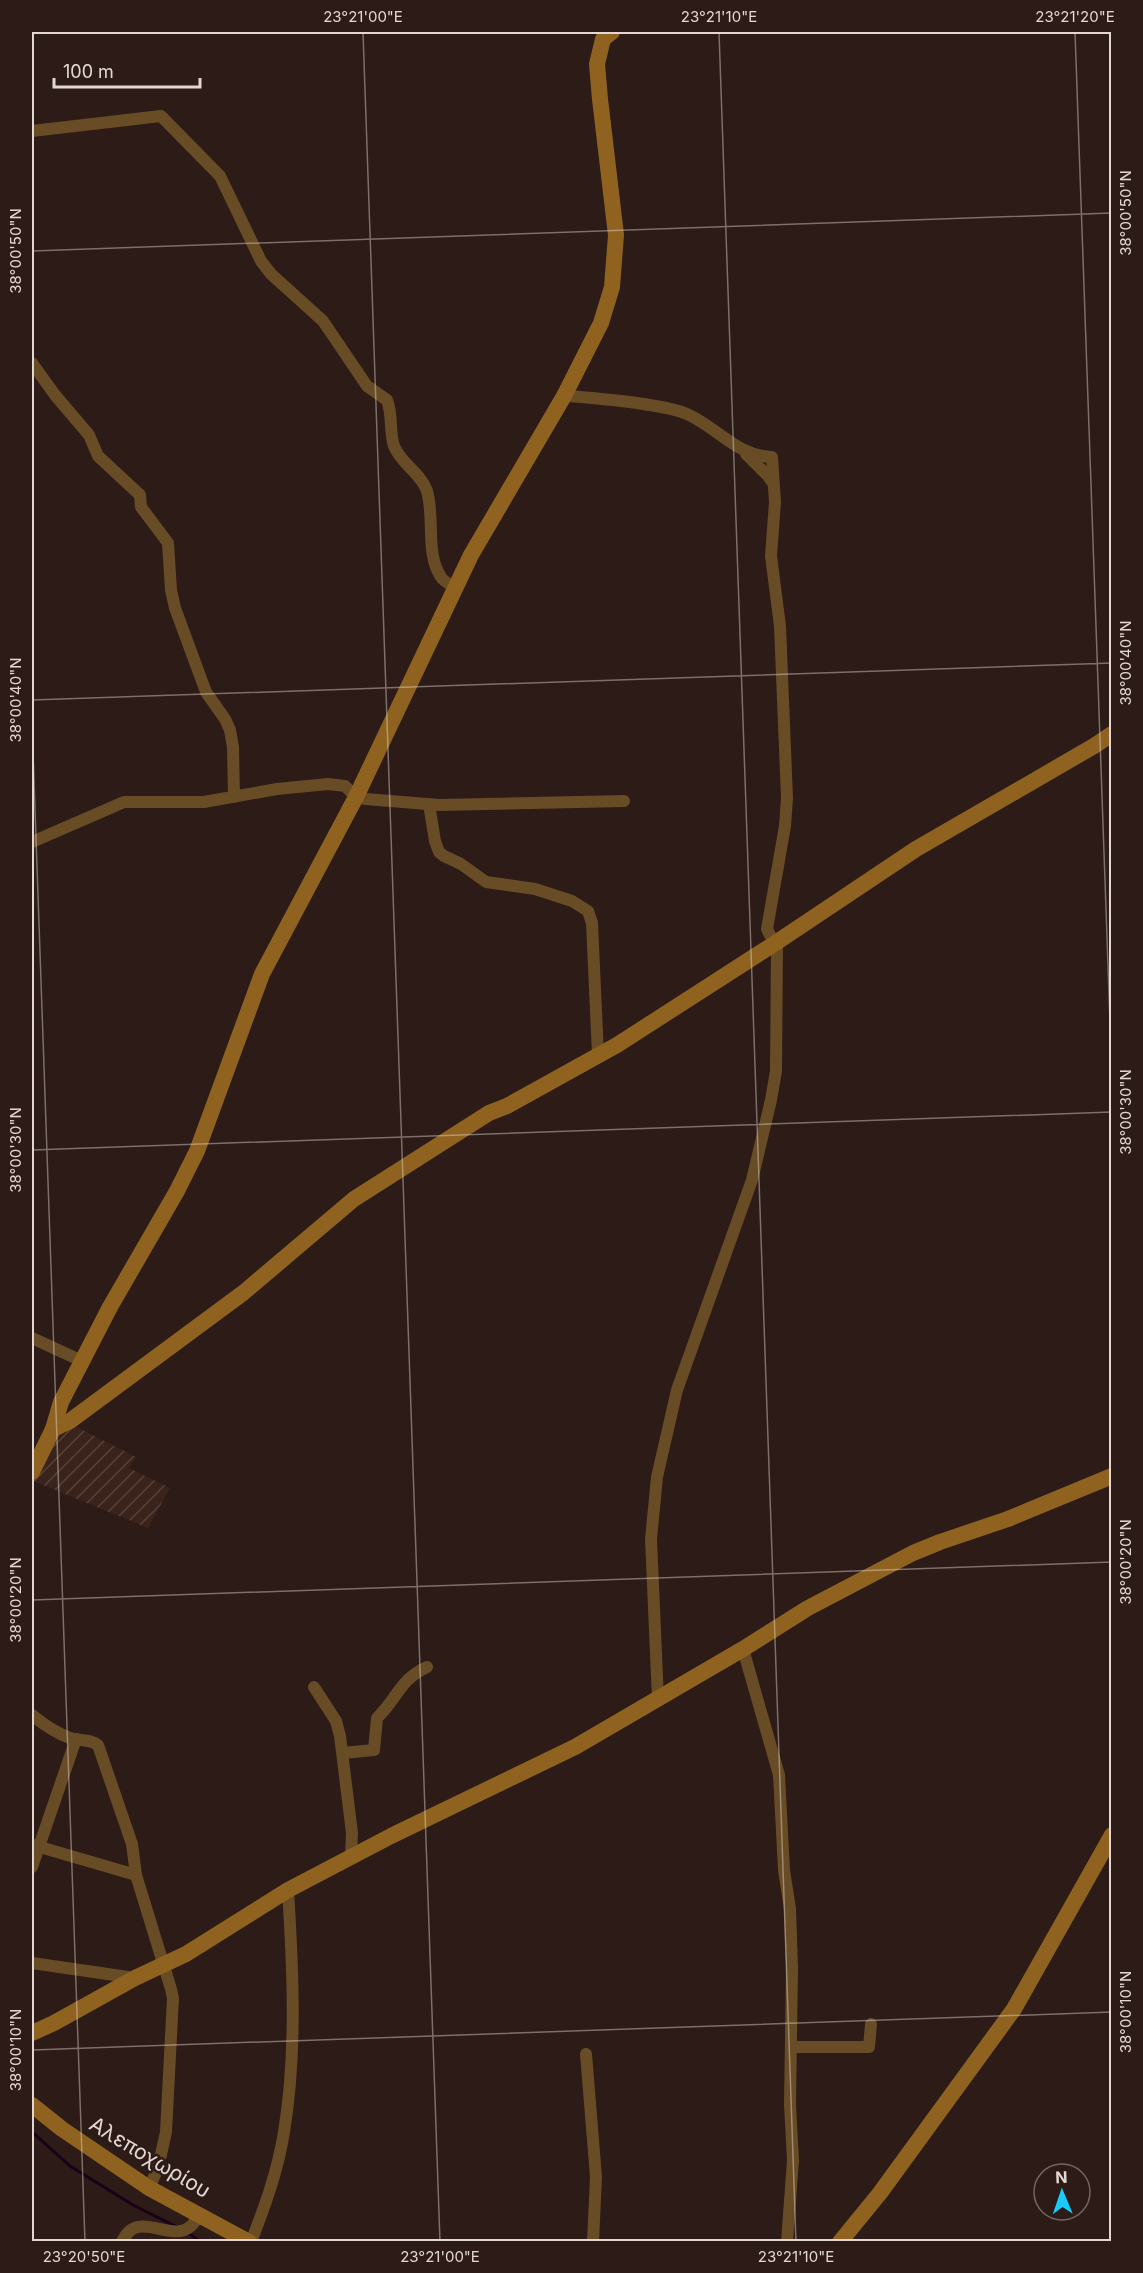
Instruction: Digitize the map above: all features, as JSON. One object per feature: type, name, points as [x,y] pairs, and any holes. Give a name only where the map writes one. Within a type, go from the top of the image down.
[{"type":"street","points":[[32,1472],[53,1429],[61,1402],[82,1361],[195,1156],[262,974],[356,796],[477,544],[564,396],[601,323],[614,273],[614,214],[597,64],[606,34]]},
{"type":"street","points":[[32,131],[161,116],[215,169],[261,261],[280,284],[323,321],[367,386],[387,400],[394,446],[401,458],[422,481],[429,498],[434,557],[439,574],[456,588]]},
{"type":"street","points":[[32,363],[55,395],[89,435],[98,456],[140,495],[141,507],[168,543],[175,608],[208,698],[225,719],[230,730],[233,747],[234,797]]},
{"type":"street","points":[[564,396],[598,397],[665,407],[700,421],[743,451],[772,457],[775,502],[771,556],[780,626],[787,798],[785,826],[767,929],[777,942]]},
{"type":"street","points":[[53,1429],[70,1421],[243,1293],[354,1199],[489,1113],[507,1106],[598,1055],[777,942],[916,849],[1112,734]]},
{"type":"street","points":[[32,842],[120,803],[191,803],[290,787],[328,784],[345,786],[356,796],[374,800],[429,804],[624,801]]},
{"type":"street","points":[[429,804],[435,841],[439,852],[444,856],[461,864],[486,882],[535,889],[572,901],[588,911],[592,923],[598,1055]]},
{"type":"street","points":[[658,1700],[651,1539],[657,1477],[677,1390],[752,1180],[771,1100],[776,1071],[777,942]]},
{"type":"street","points":[[32,1338],[82,1361]]},
{"type":"street","points":[[32,2033],[202,1944],[288,1890],[391,1836],[545,1763],[658,1700],[808,1608],[913,1553],[1008,1519],[1112,1476]]},
{"type":"street","points":[[743,1649],[779,1775],[784,1870],[790,1909],[792,1967],[790,2105],[793,2160],[787,2241]]},
{"type":"street","points":[[343,1753],[374,1750],[377,1718],[386,1709],[404,1681],[412,1674],[427,1667]]},
{"type":"street","points":[[314,1687],[336,1721],[343,1753],[352,1833],[351,1857]]},
{"type":"street","points":[[32,1715],[52,1730],[76,1739],[95,1742],[98,1745],[132,1844],[136,1875],[171,1989],[173,2010],[167,2123],[164,2148],[149,2188]]},
{"type":"street","points":[[32,1867],[35,1846],[76,1739]]},
{"type":"street","points":[[840,2241],[880,2193],[1014,2009],[1112,1835]]},
{"type":"street","points":[[35,1846],[136,1875]]},
{"type":"street","points":[[250,2241],[266,2205],[289,2103],[292,2015],[288,1890]]},
{"type":"street","points":[[32,1963],[135,1978]]},
{"type":"street","points":[[791,2047],[869,2047],[872,2024]]},
{"type":"street","points":[[586,2054],[596,2177],[592,2241]]},
{"type":"street","name":"Αλεποχωρίου","points":[[32,2105],[62,2129],[149,2188],[250,2241]]},
{"type":"street","points":[[122,2241],[129,2229],[139,2225],[174,2233],[184,2230],[191,2226],[199,2214]]},
{"type":"shaded area","points":[[73,1425],[136,1457],[129,1468],[170,1488],[148,1528],[33,1481],[54,1435]]},
{"type":"waterway","points":[[32,2132],[70,2166],[133,2205],[177,2227]]},
{"type":"waterway","points":[[188,2233],[201,2242]]}]
